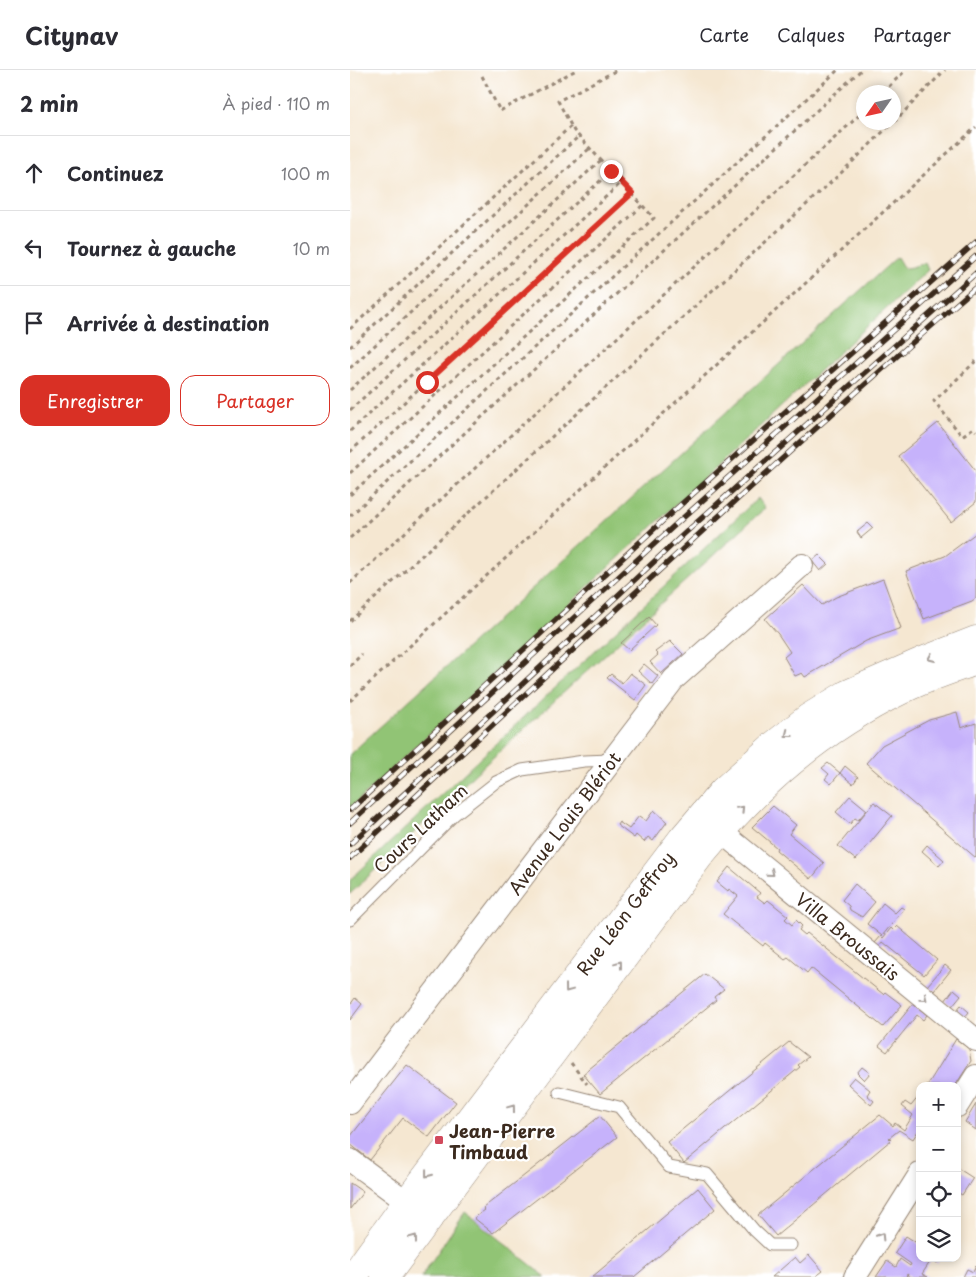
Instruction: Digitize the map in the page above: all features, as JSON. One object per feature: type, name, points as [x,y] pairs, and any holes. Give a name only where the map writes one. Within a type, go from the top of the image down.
[{"type":"street","name":"Avenue Louis Blériot","points":[[350,1103],[674,678],[802,565]]},
{"type":"street","name":"Rue Léon Geffroy","points":[[353,1277],[407,1202],[682,839],[723,791],[808,718],[847,694],[976,640]]},
{"type":"street","name":"Rue Léon Geffroy","points":[[385,1277],[720,831],[778,771],[840,724],[903,689],[976,661]]},
{"type":"street","name":"Villa Broussais","points":[[720,831],[976,1040]]},
{"type":"street","points":[[961,1100],[976,1076]]},
{"type":"street","points":[[350,1160],[407,1202]]},
{"type":"street","points":[[855,1277],[916,1180]]},
{"type":"lane","name":"Cours Latham","points":[[350,920],[454,815],[496,782],[522,770],[584,761],[611,760]]},
{"type":"lane","points":[[560,1092],[618,1107],[669,1167],[707,1174],[754,1230],[770,1245],[791,1245]]},
{"type":"path","points":[[482,76],[500,111],[576,70]]},
{"type":"path","points":[[350,495],[654,218],[571,126],[558,101],[617,70]]},
{"type":"path","points":[[350,516],[838,70]]},
{"type":"path","points":[[350,538],[861,70]]},
{"type":"path","points":[[890,85],[906,70]]},
{"type":"path","points":[[901,114],[946,70]]},
{"type":"path","points":[[350,583],[856,118]]},
{"type":"path","points":[[350,329],[571,126]]},
{"type":"path","points":[[350,701],[976,128]]},
{"type":"path","points":[[350,621],[841,173],[885,130]]},
{"type":"path","points":[[350,347],[580,136]]},
{"type":"path","points":[[350,368],[590,148]]},
{"type":"path","points":[[350,390],[600,160]]},
{"type":"path","points":[[350,410],[611,171]]},
{"type":"path","points":[[350,431],[622,182]]},
{"type":"path","points":[[350,452],[632,193]]},
{"type":"path","points":[[350,473],[643,205]]},
{"type":"path","points":[[976,361],[934,401],[962,436],[973,428],[976,431]]},
{"type":"path","points":[[350,666],[362,654]]},
{"type":"path","points":[[556,1050],[570,1062],[602,1102]]},
{"type":"green space","points":[[897,257],[904,269],[925,263],[928,270],[350,808],[350,754]]},
{"type":"green space","points":[[758,498],[765,508],[476,773],[350,894],[350,880]]},
{"type":"green space","points":[[465,1212],[546,1277],[421,1277]]},
{"type":"building","points":[[938,423],[976,471],[976,502],[951,522],[898,456]]},
{"type":"building","points":[[868,523],[873,528],[861,538],[857,532]]},
{"type":"building","points":[[976,533],[976,598],[924,619],[906,571],[945,556]]},
{"type":"building","points":[[819,555],[828,564],[820,571],[812,561]]},
{"type":"building","points":[[883,579],[901,628],[866,641],[805,677],[802,673],[795,676],[784,657],[790,652],[765,619],[803,585],[822,605],[836,597]]},
{"type":"building","points":[[649,617],[656,625],[629,650],[621,643]]},
{"type":"building","points":[[670,641],[683,654],[661,674],[650,662],[658,655],[655,652]]},
{"type":"building","points":[[644,664],[658,676],[652,684],[638,671]]},
{"type":"building","points":[[630,673],[646,685],[635,700],[607,678],[611,674],[622,683]]},
{"type":"building","points":[[957,712],[961,728],[976,723],[976,858],[866,763],[882,745],[929,720]]},
{"type":"building","points":[[828,763],[840,773],[831,784],[825,779],[829,774],[822,768]]},
{"type":"building","points":[[845,766],[858,777],[853,784],[840,773]]},
{"type":"building","points":[[850,796],[867,810],[858,820],[855,818],[850,824],[836,812]]},
{"type":"building","points":[[874,802],[892,816],[856,860],[838,846]]},
{"type":"building","points":[[773,806],[796,825],[789,834],[824,863],[811,879],[752,827]]},
{"type":"building","points":[[654,810],[667,822],[653,841],[648,837],[644,842],[636,835],[634,838],[617,825],[619,822],[629,829],[639,816],[646,821]]},
{"type":"building","points":[[927,845],[944,860],[939,866],[922,851]]},
{"type":"building","points":[[729,867],[760,893],[757,897],[765,903],[768,900],[788,916],[785,919],[792,925],[796,920],[802,926],[799,930],[805,935],[807,933],[883,994],[885,992],[902,1005],[883,1027],[811,968],[807,973],[788,957],[785,959],[765,943],[763,946],[723,914],[738,896],[717,882]]},
{"type":"building","points":[[855,884],[875,902],[862,917],[850,910],[849,906],[842,900]]},
{"type":"building","points":[[883,903],[895,913],[901,907],[904,909],[882,936],[867,924]]},
{"type":"building","points":[[897,926],[937,960],[924,975],[883,942],[879,947],[875,943],[881,936],[883,938],[891,928],[893,930]]},
{"type":"building","points":[[945,965],[951,970],[934,991],[927,986]]},
{"type":"building","points":[[705,974],[724,989],[714,997],[716,1000],[600,1094],[583,1074]]},
{"type":"building","points":[[954,989],[961,995],[952,1006],[945,1001]]},
{"type":"building","points":[[355,998],[362,1004],[350,1020],[350,1005]]},
{"type":"building","points":[[913,1004],[927,1015],[923,1020],[917,1015],[887,1052],[879,1046]]},
{"type":"building","points":[[961,1005],[969,1012],[965,1017],[957,1010]]},
{"type":"building","points":[[956,1039],[969,1049],[971,1061],[958,1082],[929,1082]]},
{"type":"building","points":[[789,1042],[808,1057],[798,1065],[800,1067],[684,1163],[667,1142]]},
{"type":"building","points":[[407,1065],[456,1102],[429,1137],[403,1118],[370,1160],[350,1144],[350,1137]]},
{"type":"building","points":[[862,1067],[870,1073],[864,1080],[857,1073]]},
{"type":"building","points":[[854,1077],[870,1090],[867,1095],[874,1101],[871,1105],[848,1084]]},
{"type":"building","points":[[916,1100],[916,1134],[913,1139],[899,1130],[889,1138],[891,1140],[776,1236],[758,1215],[880,1115],[893,1126],[895,1123],[904,1130],[913,1115],[902,1106],[905,1102],[911,1106]]},
{"type":"building","points":[[976,1104],[976,1130],[965,1122]]},
{"type":"building","points":[[600,1116],[617,1137],[493,1233],[474,1218],[485,1210],[483,1208]]},
{"type":"building","points":[[961,1170],[973,1178],[961,1194]]},
{"type":"building","points":[[350,1183],[363,1192],[350,1209]]},
{"type":"building","points":[[698,1188],[715,1209],[634,1277],[592,1277]]},
{"type":"building","points":[[906,1236],[916,1242],[916,1262],[930,1262],[922,1274],[928,1277],[911,1277],[907,1274],[906,1277],[876,1277],[887,1261],[896,1267],[900,1259],[910,1266],[911,1264],[895,1253]]},
{"type":"building","points":[[809,1255],[823,1271],[815,1277],[772,1277],[795,1257],[800,1263]]},
{"type":"building","points":[[976,1266],[976,1277],[963,1277],[967,1269],[973,1272]]},
{"type":"railway","points":[[350,810],[668,516],[976,242]]},
{"type":"railway","points":[[350,823],[675,525],[976,256]]},
{"type":"railway","points":[[350,844],[685,533],[976,273]]},
{"type":"railway","points":[[350,858],[582,641],[976,287]]},
{"type":"place","name":"Jean-Pierre Timbaud","points":[[439,1140]]},
{"type":"route","points":[[427,382],[632,193],[611,171]]}]
